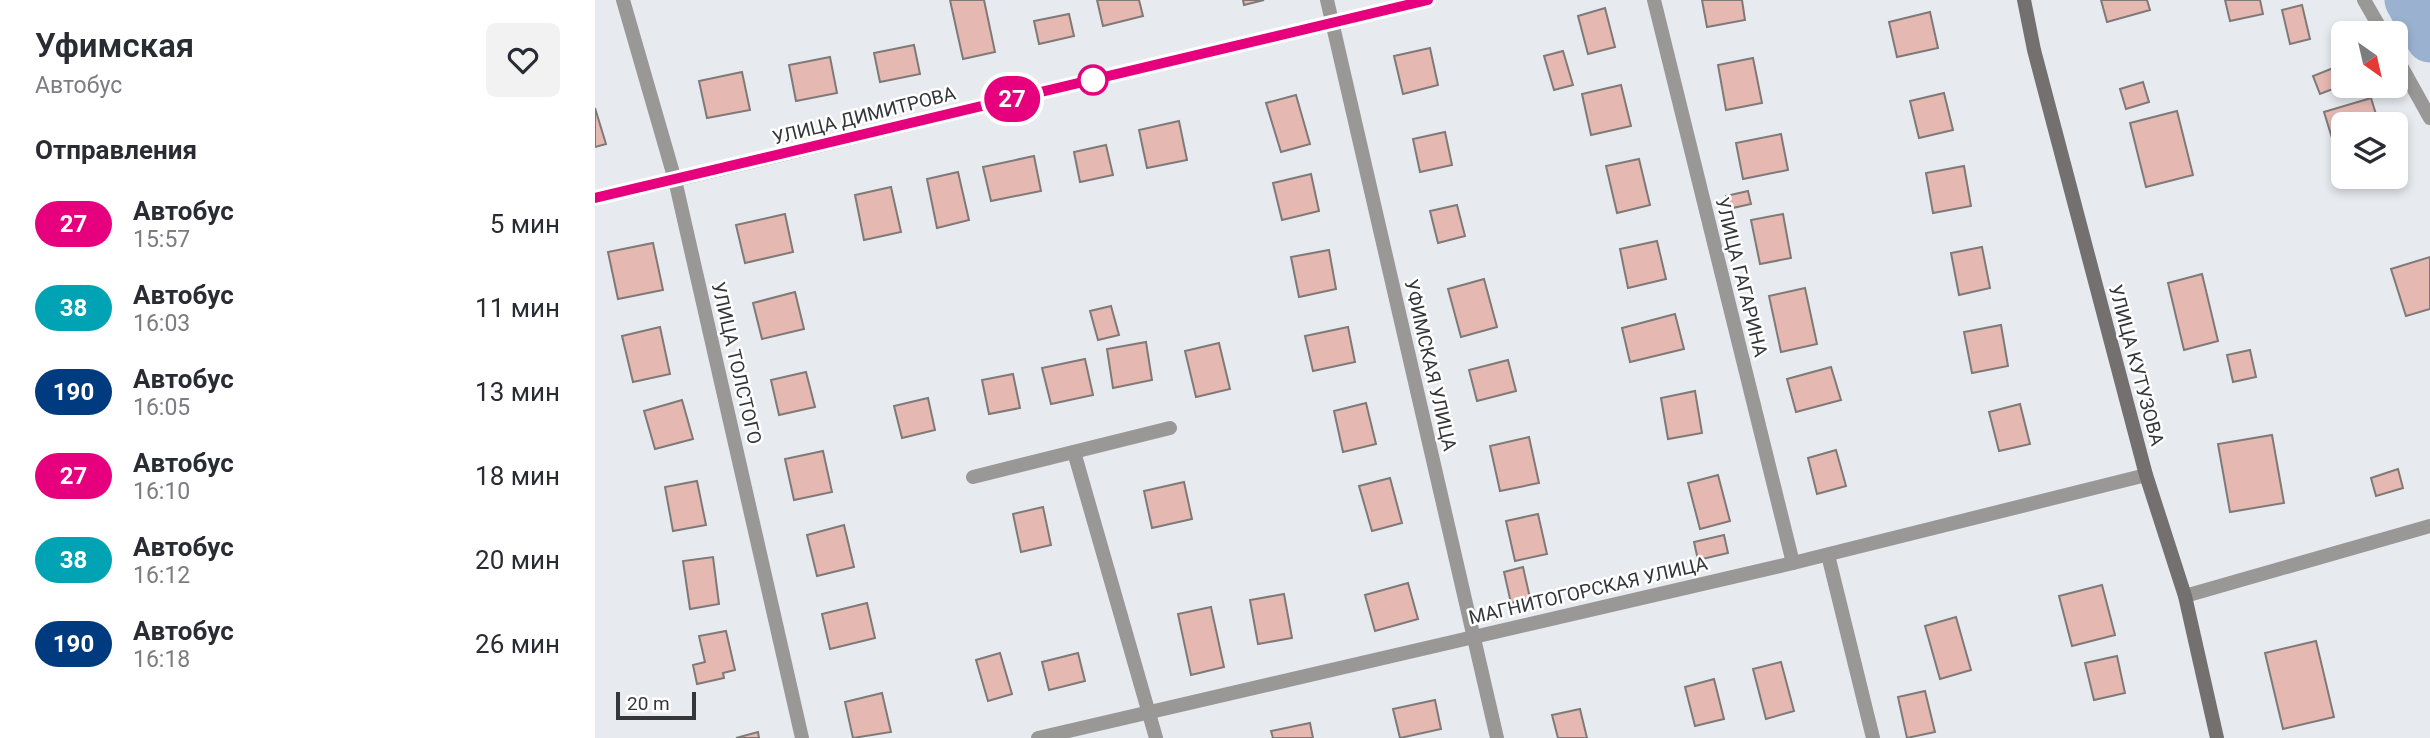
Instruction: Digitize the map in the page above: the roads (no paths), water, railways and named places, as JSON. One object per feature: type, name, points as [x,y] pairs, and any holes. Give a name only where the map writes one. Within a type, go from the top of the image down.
[{"type":"main road","name":"УЛИЦА ДИМИТРОВА","points":[[595,198],[1428,0]]},
{"type":"main road","name":"УЛИЦА КУТУЗОВА","points":[[2024,0],[2034,50],[2147,475],[2185,596],[2217,738]]},
{"type":"street","name":"УЛИЦА ТОЛСТОГО","points":[[623,0],[675,180],[802,738]]},
{"type":"street","name":"УФИМСКАЯ УЛИЦА","points":[[1327,0],[1497,738]]},
{"type":"street","name":"УЛИЦА ГАГАРИНА","points":[[1654,0],[1793,563]]},
{"type":"street","points":[[2364,0],[2376,21]]},
{"type":"street","points":[[2408,79],[2430,118]]},
{"type":"street","points":[[973,477],[1170,428]]},
{"type":"street","points":[[1074,452],[1156,738]]},
{"type":"street","name":"МАГНИТОГОРСКАЯ УЛИЦА","points":[[1038,738],[1828,555],[2147,475]]},
{"type":"street","points":[[2185,596],[2430,526]]},
{"type":"street","points":[[1828,555],[1873,738]]},
{"type":"waterway","points":[[2409,0],[2430,38]]}]
